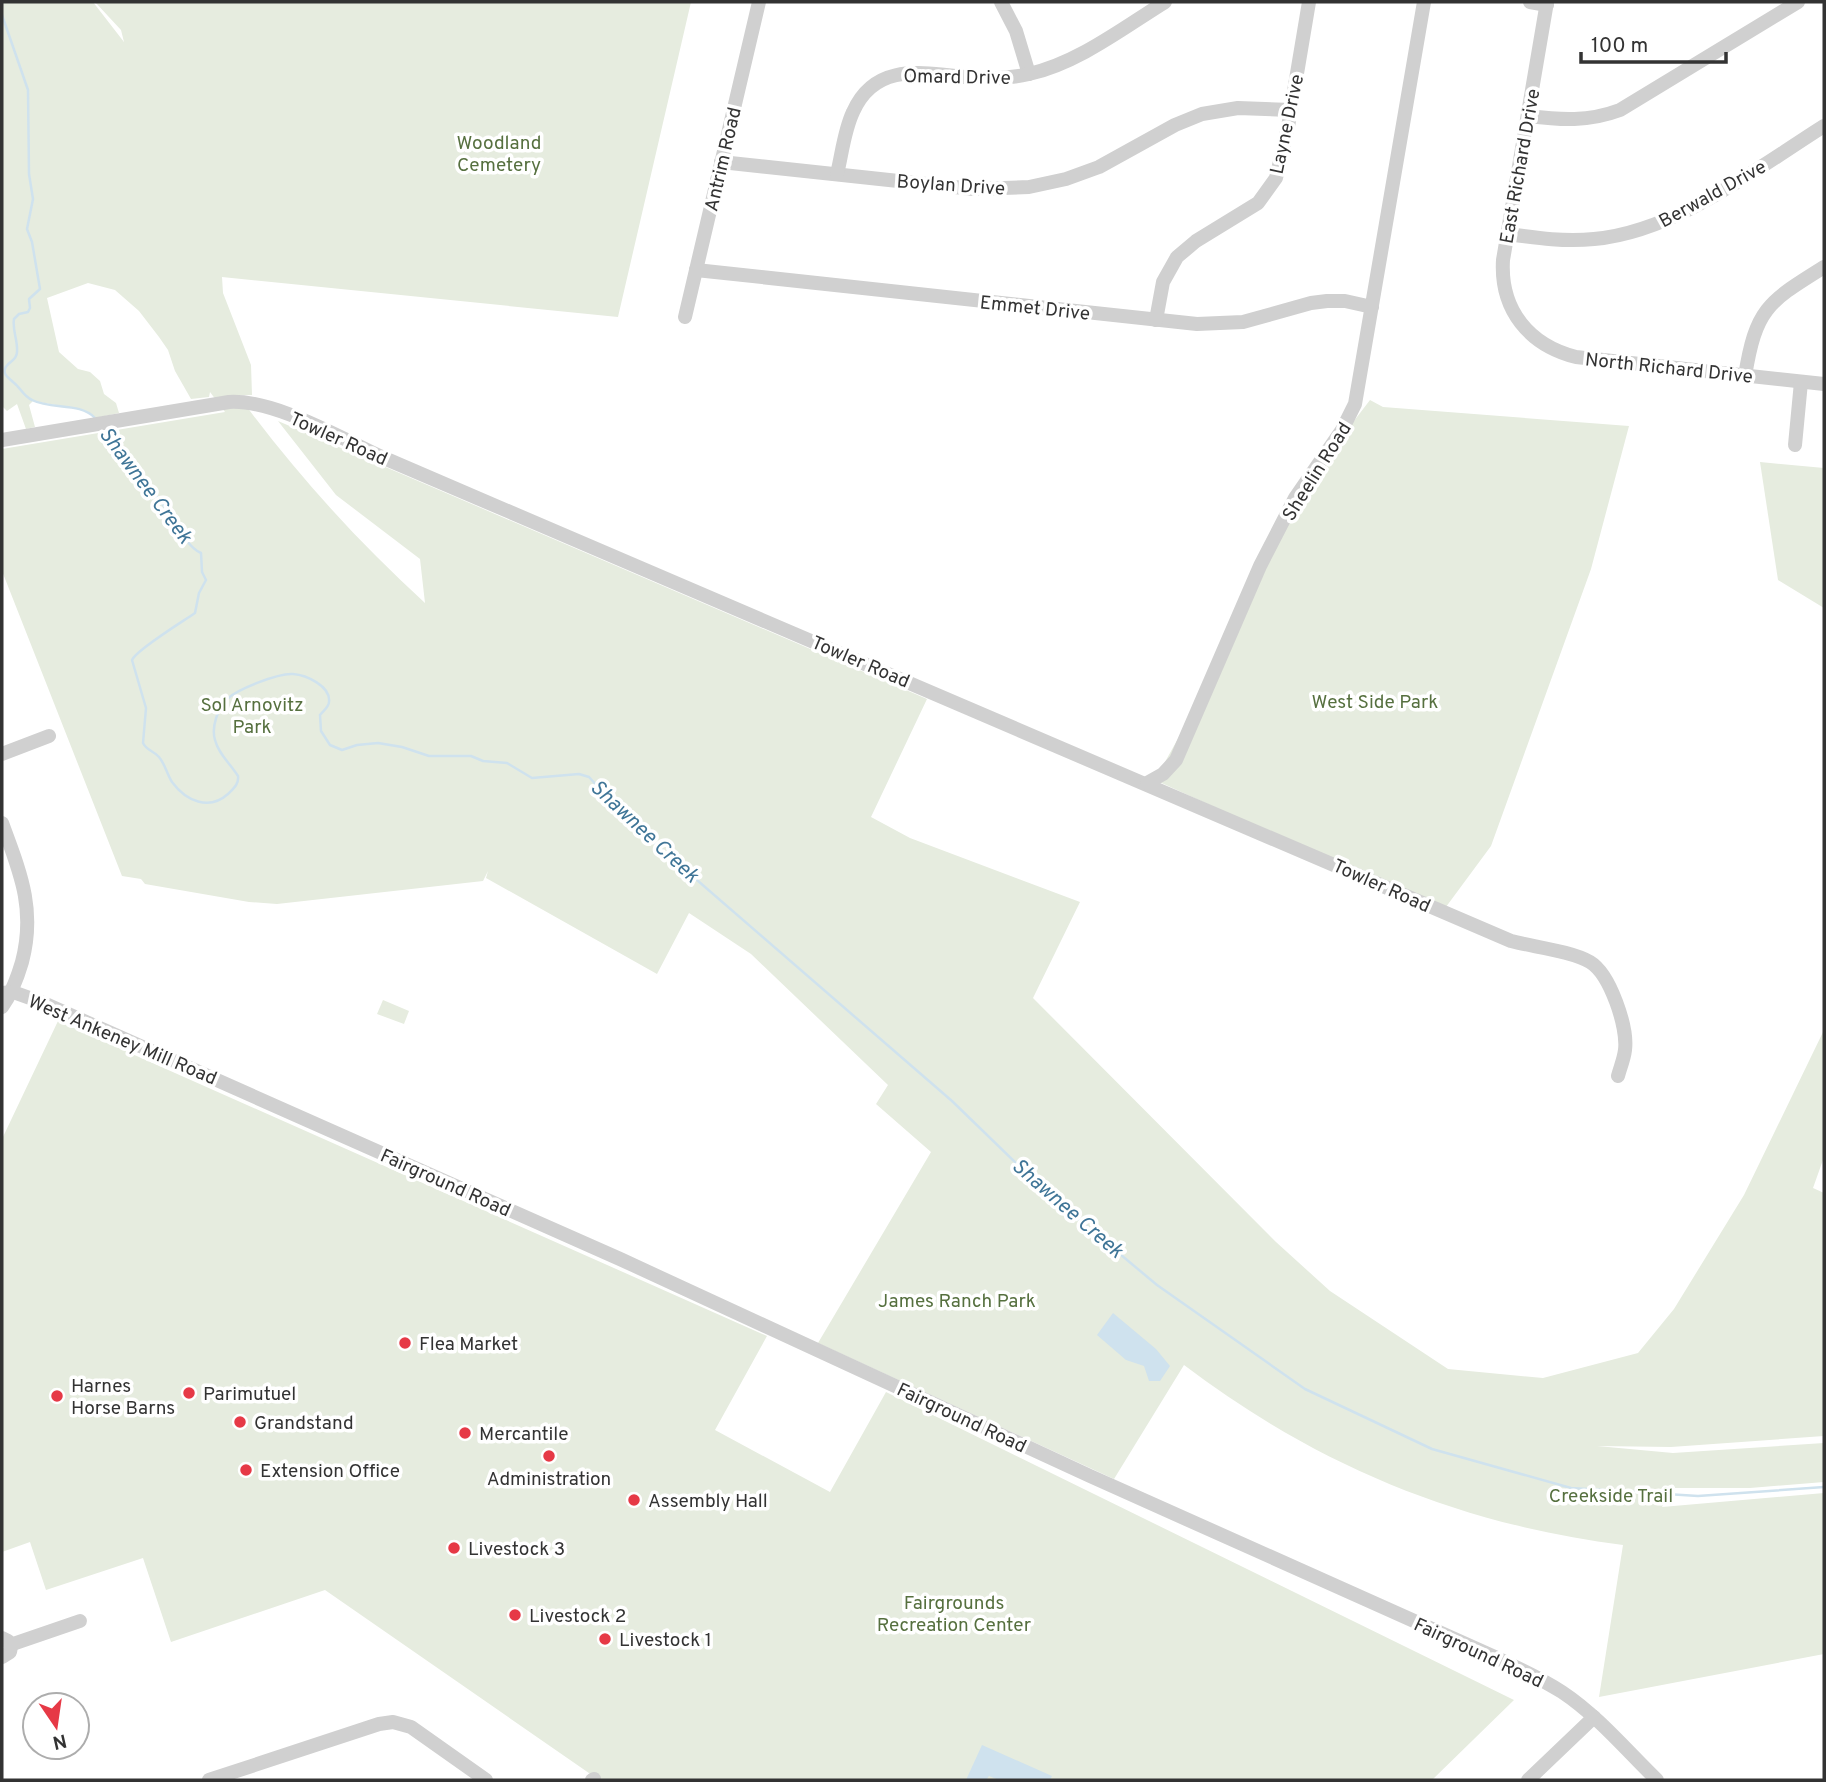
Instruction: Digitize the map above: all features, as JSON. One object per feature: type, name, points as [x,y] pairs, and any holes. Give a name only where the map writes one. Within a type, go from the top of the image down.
[{"type":"street","name":"Antrim Road","points":[[685,317],[758,2]]},
{"type":"street","points":[[1001,2],[1016,31],[1029,74]]},
{"type":"street","name":"Omard Drive","points":[[837,174],[854,109],[866,92],[883,80],[911,72],[995,79],[1029,74],[1071,58],[1165,2]]},
{"type":"street","name":"Layne Drive","points":[[1156,320],[1163,282],[1177,257],[1196,241],[1249,210],[1271,188],[1280,167],[1309,2]]},
{"type":"street","name":"Sheelin Road","points":[[1147,783],[1163,774],[1176,760],[1260,566],[1295,498],[1350,417],[1359,391],[1424,2]]},
{"type":"street","points":[[1530,2],[1547,3]]},
{"type":"street","points":[[1528,116],[1578,120],[1620,110],[1798,2]]},
{"type":"street","name":"East Richard Drive","points":[[1523,326],[1514,312],[1504,285],[1503,260],[1547,3]]},
{"type":"street","name":"Boylan Drive","points":[[721,162],[973,189],[1029,187],[1066,179],[1099,167],[1175,125],[1202,114],[1238,108],[1291,110]]},
{"type":"street","name":"Berwald Drive","points":[[1508,234],[1577,240],[1614,237],[1651,227],[1688,211],[1824,126]]},
{"type":"street","points":[[1745,376],[1753,334],[1770,305],[1786,290],[1824,267]]},
{"type":"street","name":"Emmet Drive","points":[[696,270],[1197,324],[1228,324],[1258,319],[1327,301],[1345,301],[1372,307]]},
{"type":"street","name":"North Richard Drive","points":[[1523,326],[1545,346],[1576,357],[1824,384]]},
{"type":"street","points":[[1795,445],[1801,382]]},
{"type":"street","name":"Towler Road","points":[[2,440],[229,402],[270,408],[1511,941],[1571,954],[1591,963],[1606,979],[1618,1007],[1625,1048],[1618,1076]]},
{"type":"street","points":[[2,754],[49,736]]},
{"type":"street","points":[[2,823],[22,877],[28,915],[26,946],[2,1007]]},
{"type":"street","name":"West Ankeney Mill Road","points":[[7,992],[41,1002],[243,1091]]},
{"type":"street","name":"Fairground Road","points":[[243,1091],[620,1259],[1090,1476],[1499,1659],[1551,1685],[1594,1717],[1657,1780]]},
{"type":"street","points":[[5,1647],[80,1621]]},
{"type":"street","points":[[1528,1780],[1594,1717]]},
{"type":"street","points":[[209,1780],[379,1724],[393,1722],[411,1727],[486,1780]]},
{"type":"green space","points":[[2,2],[93,2],[124,42],[121,30],[95,2],[691,2],[618,317],[222,277],[223,293],[251,365],[252,395],[238,395],[326,504],[425,603],[420,559],[336,495],[278,421],[927,699],[871,817],[910,838],[1080,902],[1033,998],[1276,1242],[1330,1291],[1448,1369],[1543,1378],[1638,1353],[1674,1309],[1744,1195],[1824,1030],[1824,1157],[1813,1188],[1824,1193],[1824,1436],[1671,1447],[1597,1446],[1673,1453],[1824,1443],[1824,1482],[1750,1488],[1672,1488],[1662,1507],[1824,1493],[1824,1654],[1599,1697],[1623,1545],[1503,1522],[1391,1485],[1285,1432],[1234,1401],[1184,1365],[1114,1479],[818,1343],[931,1152],[876,1104],[888,1085],[751,954],[689,913],[657,974],[486,878],[488,871],[483,881],[277,904],[249,902],[145,884],[141,879],[122,876],[2,571],[2,449],[225,412],[210,392],[209,397],[191,399],[175,371],[168,350],[139,311],[115,290],[88,283],[47,298],[59,352],[78,369],[90,372],[100,381],[104,394],[116,403],[119,413],[95,418],[84,410],[33,401],[29,405],[35,427],[26,429],[17,404],[7,411],[2,406]]},
{"type":"green space","name":"West Side Park","points":[[1370,400],[1383,407],[1629,426],[1591,569],[1491,846],[1443,911],[1155,780],[1215,672],[1295,498]]},
{"type":"green space","points":[[1760,462],[1824,468],[1824,608],[1778,580]]},
{"type":"green space","points":[[383,1000],[409,1011],[404,1024],[377,1014]]},
{"type":"green space","name":"Fairgrounds Recreation Center","points":[[58,1021],[767,1336],[715,1430],[830,1492],[886,1392],[1514,1700],[1432,1780],[599,1780],[325,1590],[171,1642],[143,1558],[46,1590],[30,1542],[2,1552],[2,1139]]},
{"type":"water","points":[[1113,1313],[1156,1349],[1170,1366],[1160,1381],[1149,1381],[1144,1366],[1126,1360],[1097,1335]]},
{"type":"water","points":[[982,1745],[1052,1776],[1050,1780],[999,1780],[989,1776],[986,1780],[966,1780]]},
{"type":"waterway","name":"Shawnee Creek","points":[[2,15],[28,90],[29,174],[33,199],[27,229],[32,242],[40,289],[29,299],[28,312],[19,314],[14,319],[17,355],[6,367],[5,373],[32,400],[82,410],[95,418]]},
{"type":"waterway","name":"Shawnee Creek","points":[[105,428],[131,469],[158,498],[190,544],[201,553],[202,572],[206,580],[199,593],[195,613],[150,643],[132,660],[146,708],[143,743],[159,757],[172,782],[191,799],[206,803],[221,799],[238,781],[238,776],[219,750],[214,735],[218,712],[227,699],[258,682],[286,674],[311,679],[326,691],[329,702],[320,715],[321,731],[330,745],[342,750],[378,743],[429,756],[471,756],[483,761],[507,763],[532,778],[579,774],[589,777],[630,822],[952,1101],[1048,1194],[1157,1285],[1305,1389],[1432,1449],[1571,1488],[1698,1496],[1824,1487]]},
{"type":"place","name":"Flea Market","points":[[405,1343]]},
{"type":"place","name":"Parimutuel","points":[[189,1393]]},
{"type":"place","name":"Harnes Horse Barns","points":[[57,1396]]},
{"type":"place","name":"Grandstand","points":[[240,1422]]},
{"type":"place","name":"Mercantile","points":[[465,1433]]},
{"type":"place","name":"Administration","points":[[549,1456]]},
{"type":"place","name":"Extension Office","points":[[246,1470]]},
{"type":"place","name":"Assembly Hall","points":[[634,1500]]},
{"type":"place","name":"Livestock 3","points":[[454,1548]]},
{"type":"place","name":"Livestock 2","points":[[515,1615]]},
{"type":"place","name":"Livestock 1","points":[[605,1639]]},
{"type":"park label","name":"Woodland Cemetery","points":[[499,153]]},
{"type":"park label","name":"Sol Arnovitz Park","points":[[252,715]]},
{"type":"park label","name":"James Ranch Park","points":[[957,1300]]},
{"type":"park label","name":"Creekside Trail","points":[[1611,1495]]}]
